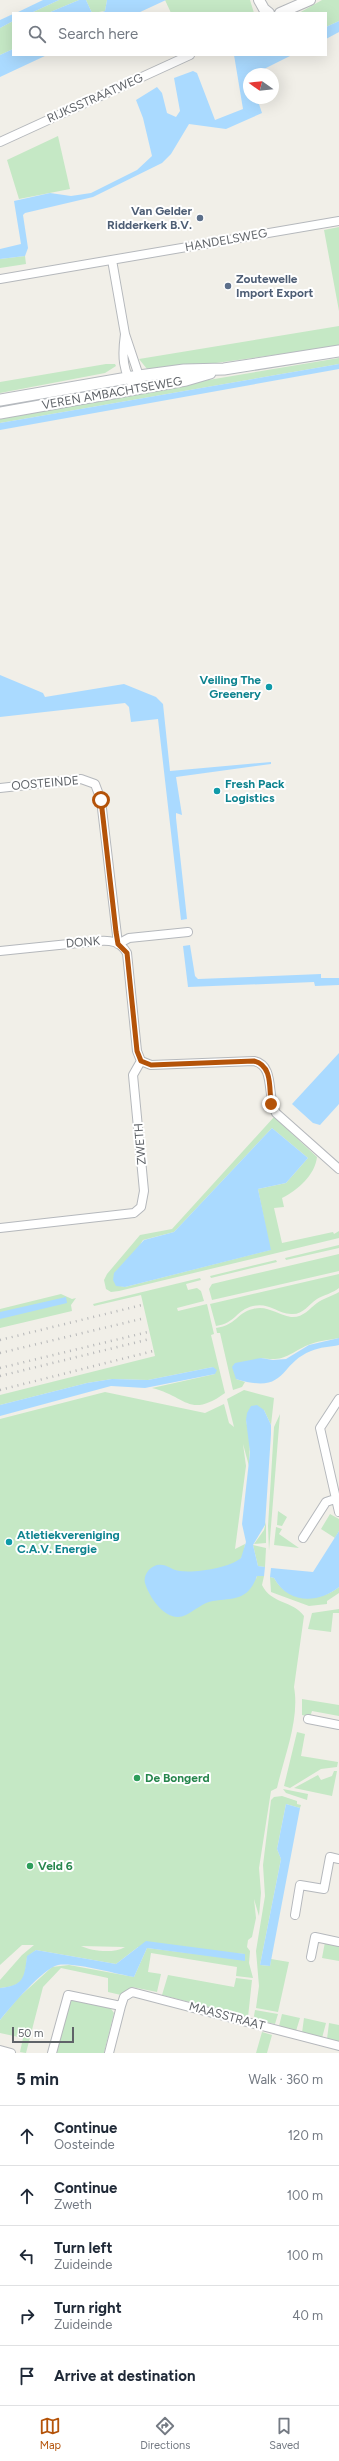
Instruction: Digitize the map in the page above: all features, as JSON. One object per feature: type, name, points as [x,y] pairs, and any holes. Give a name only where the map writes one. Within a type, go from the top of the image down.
[{"type":"main road","name":"VEREN AMBACHTSEWEG","points":[[0,412],[186,380],[224,369],[339,351]]},
{"type":"main road","name":"VEREN AMBACHTSEWEG","points":[[0,400],[139,376],[184,370],[224,369]]},
{"type":"street","points":[[259,0],[267,12]]},
{"type":"street","points":[[282,12],[310,0]]},
{"type":"street","name":"RIJKSSTRAATWEG","points":[[0,142],[188,56]]},
{"type":"street","name":"HANDELSWEG","points":[[0,279],[339,220]]},
{"type":"street","points":[[112,260],[125,334],[139,376],[136,389]]},
{"type":"street","points":[[125,334],[123,349],[127,378],[136,389]]},
{"type":"street","name":"OOSTEINDE","points":[[0,788],[81,779],[95,784],[101,800],[118,944]]},
{"type":"street","name":"DONK","points":[[0,950],[110,940],[118,944],[129,938],[188,932]]},
{"type":"street","points":[[118,944],[127,953],[137,1051],[141,1061],[151,1065],[260,1062],[268,1072],[271,1104],[276,1113],[339,1169]]},
{"type":"street","name":"ZWETH","points":[[0,1228],[134,1213],[141,1207],[144,1191],[133,1075],[141,1061]]},
{"type":"street","points":[[339,1399],[320,1428],[339,1512]]},
{"type":"street","points":[[303,1538],[326,1502],[335,1499]]},
{"type":"street","points":[[308,1719],[339,1725]]},
{"type":"street","points":[[295,1915],[300,1884],[324,1888],[330,1857],[339,1858]]},
{"type":"street","points":[[311,1957],[315,1937],[339,1942]]},
{"type":"street","name":"MAASSTRAAT","points":[[121,2006],[124,1997],[132,1992],[339,2046]]},
{"type":"street","points":[[52,2053],[68,1995],[121,2006],[109,2053]]},
{"type":"street","points":[[0,2050],[11,2053]]},
{"type":"green space","points":[[59,0],[79,0],[50,12],[33,12]]},
{"type":"green space","points":[[86,0],[107,0],[105,11],[92,12]]},
{"type":"green space","points":[[165,0],[250,0],[254,12],[171,12]]},
{"type":"green space","points":[[322,0],[339,0],[339,21],[327,27],[327,12],[301,12]]},
{"type":"green space","points":[[12,22],[12,49],[0,55],[0,28]]},
{"type":"green space","points":[[58,136],[70,189],[19,199],[7,160]]},
{"type":"green space","points":[[339,227],[339,311],[324,230]]},
{"type":"green space","points":[[25,256],[26,264],[0,268],[0,259]]},
{"type":"green space","points":[[339,326],[339,346],[158,371],[147,369],[139,359]]},
{"type":"green space","points":[[339,358],[339,364],[0,423],[0,415]]},
{"type":"green space","points":[[106,364],[115,364],[116,366],[105,373],[0,393],[0,382]]},
{"type":"green space","points":[[274,1117],[317,1157],[313,1170],[305,1181],[294,1191],[282,1198],[284,1207],[274,1208],[282,1243],[333,1232],[334,1234],[339,1231],[339,1238],[119,1291],[111,1292],[106,1289],[104,1280],[107,1274],[140,1235],[172,1229]],"holes":[[[272,1128],[308,1158],[286,1183],[258,1189],[270,1250],[125,1287],[116,1285],[143,1240],[174,1232]]]},
{"type":"green space","points":[[339,1245],[339,1248],[286,1260],[285,1258]]},
{"type":"green space","points":[[339,1254],[339,1271],[212,1300],[209,1289],[212,1284]]},
{"type":"green space","points":[[276,1260],[277,1262],[211,1278],[210,1276]]},
{"type":"green space","points":[[339,1274],[339,1288],[317,1299],[299,1313],[291,1314],[263,1305],[258,1305],[243,1310],[228,1322],[216,1326],[210,1304]]},
{"type":"green space","points":[[200,1278],[201,1280],[186,1284],[188,1290],[197,1288],[201,1291],[204,1301],[177,1308],[178,1311],[207,1304],[214,1334],[211,1335],[225,1393],[213,1401],[195,1405],[152,1388],[215,1374],[213,1367],[148,1380],[112,1379],[87,1383],[0,1405],[0,1395],[155,1356],[141,1295],[94,1306],[93,1304]]},
{"type":"green space","points":[[339,1292],[339,1338],[312,1344],[281,1358],[261,1358],[236,1379],[245,1382],[242,1387],[233,1390],[220,1333],[217,1333],[216,1328],[232,1322],[247,1311],[258,1308],[268,1309],[291,1317],[299,1316],[306,1313],[320,1301]]},
{"type":"green space","points":[[61,1294],[72,1299],[76,1298],[71,1305],[72,1311],[0,1328],[0,1309]]},
{"type":"green space","name":"De Bongerd","points":[[244,1390],[274,1398],[271,1425],[264,1410],[246,1420],[250,1440],[249,1466],[243,1444],[246,1466],[235,1549],[245,1544],[244,1553],[240,1560],[256,1579],[257,1576],[264,1576],[262,1585],[271,1596],[300,1611],[304,1616],[294,1687],[295,1712],[293,1725],[277,1788],[271,1791],[259,1868],[261,1893],[259,1916],[254,1899],[256,1918],[252,1937],[248,1940],[247,1947],[250,1951],[249,1963],[253,1978],[236,1976],[237,1967],[151,1953],[148,1972],[161,1974],[157,1992],[132,1987],[121,1995],[108,1992],[108,1978],[61,1968],[43,1987],[26,2053],[20,2052],[23,2038],[0,2033],[0,2020],[18,1998],[52,1967],[69,1965],[134,1977],[147,1948],[196,1954],[245,1954],[138,1947],[116,1964],[36,1950],[27,1957],[22,1980],[14,1985],[0,1988],[0,1980],[22,1955],[34,1945],[22,1945],[0,1965],[0,1419],[105,1392],[205,1413],[224,1404],[229,1423],[234,1427],[227,1399]],"holes":[[[81,1946],[125,1947],[103,1951]]]},
{"type":"green space","points":[[280,1414],[269,1551],[268,1526],[274,1427]]},
{"type":"green space","points":[[278,1511],[287,1517],[282,1526],[277,1525]]},
{"type":"green space","points":[[330,1514],[339,1519],[339,1531],[335,1538],[321,1529]]},
{"type":"green space","points":[[266,1522],[266,1543],[254,1544],[264,1530]]},
{"type":"green space","points":[[276,1527],[282,1529],[279,1534],[299,1548],[274,1545]]},
{"type":"green space","points":[[253,1545],[266,1548],[265,1567],[258,1566]]},
{"type":"green space","points":[[270,1577],[274,1578],[287,1592],[295,1596],[313,1598],[322,1596],[339,1587],[339,1593],[327,1601],[327,1604],[309,1606],[271,1592]]},
{"type":"green space","points":[[339,1609],[339,1613],[333,1613],[331,1632],[308,1629],[312,1613]]},
{"type":"green space","points":[[302,1699],[339,1705],[339,1716],[312,1711],[310,1717],[302,1715]]},
{"type":"green space","points":[[297,1732],[305,1734],[301,1756],[338,1762],[337,1767],[321,1769],[290,1788],[284,1786]]},
{"type":"green space","points":[[334,1771],[337,1771],[332,1796],[294,1788],[318,1775],[321,1780],[332,1776]]},
{"type":"green space","points":[[283,1789],[308,1794],[307,1800],[286,1793]]},
{"type":"green space","points":[[282,1796],[297,1801],[297,1804],[301,1805],[300,1808],[286,1804],[277,1849],[281,1859],[260,1965],[270,1966],[271,1959],[289,1962],[278,2012],[256,2008],[259,1986],[256,1951],[265,1896],[263,1865],[271,1800],[274,1797]]},
{"type":"green space","points":[[325,1942],[339,1945],[339,1961],[322,1958]]},
{"type":"green space","points":[[168,1975],[234,1987],[236,1978],[252,1980],[248,2017],[162,1995]]},
{"type":"green space","points":[[71,1999],[109,2006],[114,2013],[104,2053],[56,2053]]},
{"type":"green space","points":[[255,2010],[278,2014],[275,2024],[256,2020],[254,2016]]},
{"type":"green space","points":[[282,2014],[300,2018],[296,2031],[279,2026]]},
{"type":"green space","points":[[304,2018],[326,2023],[322,2038],[302,2033]]},
{"type":"green space","points":[[329,2023],[339,2025],[339,2043],[327,2039]]},
{"type":"green space","points":[[262,2032],[272,2035],[267,2053],[256,2053]]},
{"type":"water","points":[[43,0],[59,0],[33,12],[18,12]]},
{"type":"water","points":[[79,0],[86,0],[92,12],[50,12]]},
{"type":"water","points":[[107,0],[166,0],[140,12],[102,12],[105,11]]},
{"type":"water","points":[[12,14],[12,22],[0,28],[0,20]]},
{"type":"water","points":[[339,21],[339,32],[327,38],[327,27]]},
{"type":"water","points":[[12,49],[12,56],[45,56],[0,77],[0,55]]},
{"type":"water","points":[[234,56],[290,56],[266,68],[243,68],[243,104],[259,104],[262,113],[226,129],[189,124],[171,154],[162,163],[93,197],[25,213],[23,215],[28,248],[25,256],[0,259],[0,249],[21,244],[14,201],[50,193],[71,196],[91,193],[137,170],[152,156],[143,118],[136,100],[157,87],[162,93],[167,113],[176,117],[180,111],[174,78],[193,71],[197,73],[215,120],[243,109]]},
{"type":"water","points":[[339,364],[339,369],[0,430],[0,423]]},
{"type":"water","points":[[0,675],[43,693],[45,697],[124,684],[156,697],[163,704],[170,771],[271,762],[271,764],[176,777],[182,815],[176,813],[176,818],[187,919],[181,920],[158,719],[131,722],[129,707],[125,703],[0,717]]},
{"type":"water","points":[[190,945],[195,976],[198,979],[321,974],[321,978],[339,978],[339,985],[315,986],[314,982],[188,987],[183,946]]},
{"type":"water","points":[[339,1053],[339,1104],[320,1125],[313,1123],[292,1104]]},
{"type":"water","points":[[272,1128],[308,1158],[286,1183],[258,1189],[271,1250],[125,1287],[116,1286],[113,1280],[114,1273],[144,1240],[174,1232]]},
{"type":"water","points":[[66,1297],[67,1303],[0,1319],[0,1312]]},
{"type":"water","points":[[339,1338],[339,1345],[311,1351],[300,1357],[274,1381],[253,1383],[236,1379],[232,1367],[235,1363],[261,1358],[273,1360],[286,1359],[309,1345]]},
{"type":"water","points":[[213,1367],[217,1370],[215,1374],[145,1388],[111,1386],[0,1416],[0,1405],[87,1383],[112,1379],[148,1380]]},
{"type":"water","points":[[257,1405],[264,1410],[271,1425],[265,1525],[253,1545],[258,1566],[265,1567],[264,1576],[257,1576],[249,1590],[240,1597],[210,1602],[186,1615],[179,1617],[172,1616],[166,1613],[155,1603],[147,1589],[145,1578],[147,1572],[151,1568],[160,1565],[180,1571],[203,1570],[229,1565],[241,1558],[246,1542],[242,1524],[250,1452],[246,1420],[247,1413],[251,1406]]},
{"type":"water","points":[[339,1531],[339,1587],[331,1593],[304,1599],[295,1597],[287,1593],[280,1587],[274,1578],[270,1577],[271,1568],[313,1572]]},
{"type":"water","points":[[286,1804],[300,1808],[270,1966],[260,1965],[281,1859],[277,1849]]},
{"type":"water","points":[[146,1941],[245,1954],[245,1961],[147,1948],[134,1977],[74,1965],[58,1965],[44,1973],[0,2020],[0,1988],[14,1985],[21,1980],[25,1970],[27,1956],[36,1950],[116,1964]]},
{"type":"railway","points":[[0,1340],[142,1305]]},
{"type":"railway","points":[[0,1353],[145,1318]]},
{"type":"railway","points":[[0,1368],[148,1332]]},
{"type":"railway","points":[[0,1376],[150,1339]]},
{"type":"railway","points":[[0,1390],[153,1351]]},
{"type":"place","name":"Van Gelder Ridderkerk B.V.","points":[[200,218]]},
{"type":"place","name":"Zoutewelle Import Export","points":[[228,286]]},
{"type":"place","name":"Veiling The Greenery","points":[[269,687]]},
{"type":"place","name":"Fresh Pack Logistics","points":[[217,791]]},
{"type":"place","name":"Atletiekvereniging C.A.V. Energie","points":[[9,1542]]},
{"type":"place","name":"De Bongerd","points":[[137,1778]]},
{"type":"place","name":"Veld 6","points":[[30,1866]]},
{"type":"route","points":[[101,800],[116,932],[118,944],[123,947],[127,953],[137,1051],[141,1061],[151,1065],[260,1062],[265,1066],[268,1072],[271,1104]]}]
